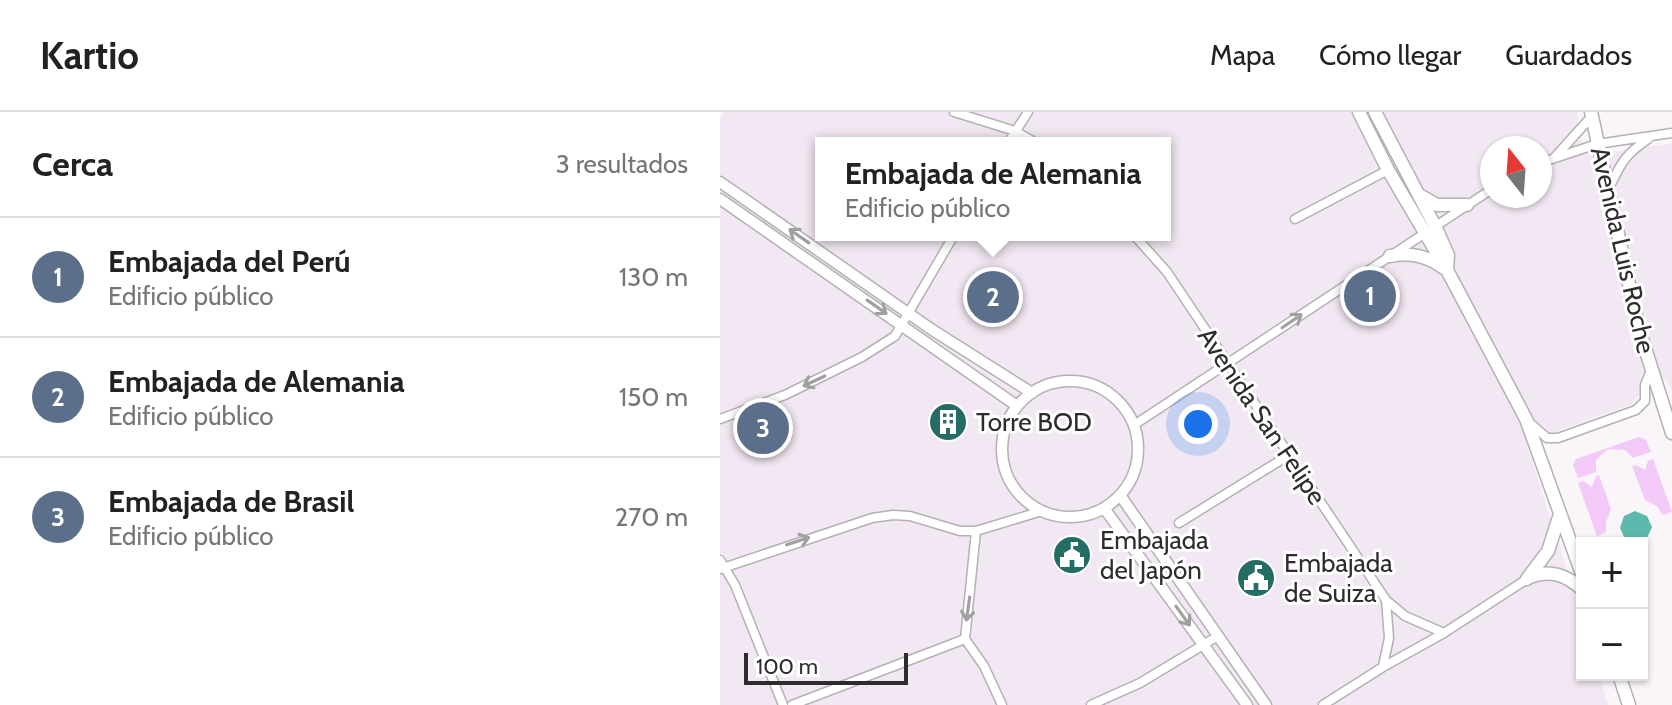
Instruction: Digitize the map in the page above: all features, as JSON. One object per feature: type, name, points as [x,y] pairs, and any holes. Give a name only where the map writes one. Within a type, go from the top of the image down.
[{"type":"main road","points":[[1359,112],[1388,170],[1430,230]]},
{"type":"main road","points":[[1375,112],[1413,188],[1447,270],[1526,419],[1576,558]]},
{"type":"main road","name":"Avenida Luis Roche","points":[[1591,114],[1639,329],[1672,433]]},
{"type":"main road","points":[[1413,188],[1429,203],[1453,207],[1467,205]]},
{"type":"main road","points":[[1390,256],[1420,256],[1447,270]]},
{"type":"main road","points":[[1527,579],[1548,551],[1560,514]]},
{"type":"main road","points":[[1527,579],[1550,572],[1566,577],[1576,584]]},
{"type":"main road","points":[[1621,681],[1629,705]]},
{"type":"street","points":[[954,112],[1026,137]]},
{"type":"street","points":[[1012,137],[1028,112]]},
{"type":"street","points":[[1554,158],[1591,114]]},
{"type":"street","points":[[1554,158],[1597,144],[1672,133]]},
{"type":"street","points":[[1607,192],[1625,158],[1652,136]]},
{"type":"street","points":[[1295,219],[1388,170]]},
{"type":"street","points":[[720,182],[1032,393]]},
{"type":"street","points":[[1134,425],[1480,197]]},
{"type":"street","points":[[720,199],[1017,406]]},
{"type":"street","points":[[720,419],[785,395],[862,357],[895,336],[950,241]]},
{"type":"street","name":"Avenida San Felipe","points":[[1139,241],[1167,272],[1386,600],[1405,616],[1444,633]]},
{"type":"street","points":[[1526,419],[1547,438],[1558,438],[1636,410],[1645,401],[1645,385],[1651,369]]},
{"type":"street","points":[[1060,382],[1091,385],[1117,400],[1134,425],[1138,457],[1132,477],[1120,495],[1104,508],[1073,517],[1042,511],[1017,493],[1003,465],[1003,434],[1017,406],[1032,393],[1060,382]]},
{"type":"street","points":[[1179,523],[1289,455]]},
{"type":"street","points":[[1120,495],[1266,705]]},
{"type":"street","points":[[1104,508],[1247,705]]},
{"type":"street","points":[[783,705],[735,585],[722,565],[872,518],[910,516],[960,531],[976,531],[1042,511]]},
{"type":"street","points":[[976,531],[965,639],[984,666],[1002,705]]},
{"type":"street","points":[[1323,705],[1527,579]]},
{"type":"street","points":[[1383,667],[1389,638],[1386,600]]},
{"type":"street","points":[[1091,705],[1140,683],[1218,636]]},
{"type":"street","points":[[792,705],[965,639]]},
{"type":"shaded area","points":[[725,112],[1577,112],[1583,149],[1590,155],[1672,143],[1672,393],[1667,379],[1642,388],[1632,404],[1526,442],[1576,597],[1576,681],[1601,681],[1608,705],[720,705],[720,119]]},
{"type":"shaded area","points":[[1639,437],[1646,440],[1651,452],[1633,458],[1625,450],[1608,449],[1596,460],[1596,472],[1578,478],[1573,465],[1576,459]]},
{"type":"shaded area","points":[[1653,459],[1672,512],[1663,515],[1657,506],[1645,500],[1632,466],[1645,470],[1648,461]]},
{"type":"shaded area","points":[[1599,475],[1611,509],[1606,532],[1597,536],[1578,483],[1583,481],[1592,487]]},
{"type":"shaded area","points":[[1635,511],[1647,516],[1652,527],[1647,537],[1624,537],[1620,528],[1624,516]]},
{"type":"place","name":"Embajada del Perú","points":[[1370,296]]},
{"type":"place","name":"Embajada de Alemania","points":[[993,297]]},
{"type":"place","name":"Torre BOD","points":[[948,422]]},
{"type":"place","name":"Embajada de Brasil","points":[[763,428]]},
{"type":"place","name":"Embajada del Japón","points":[[1072,555]]},
{"type":"place","name":"Embajada de Suiza","points":[[1256,578]]}]
